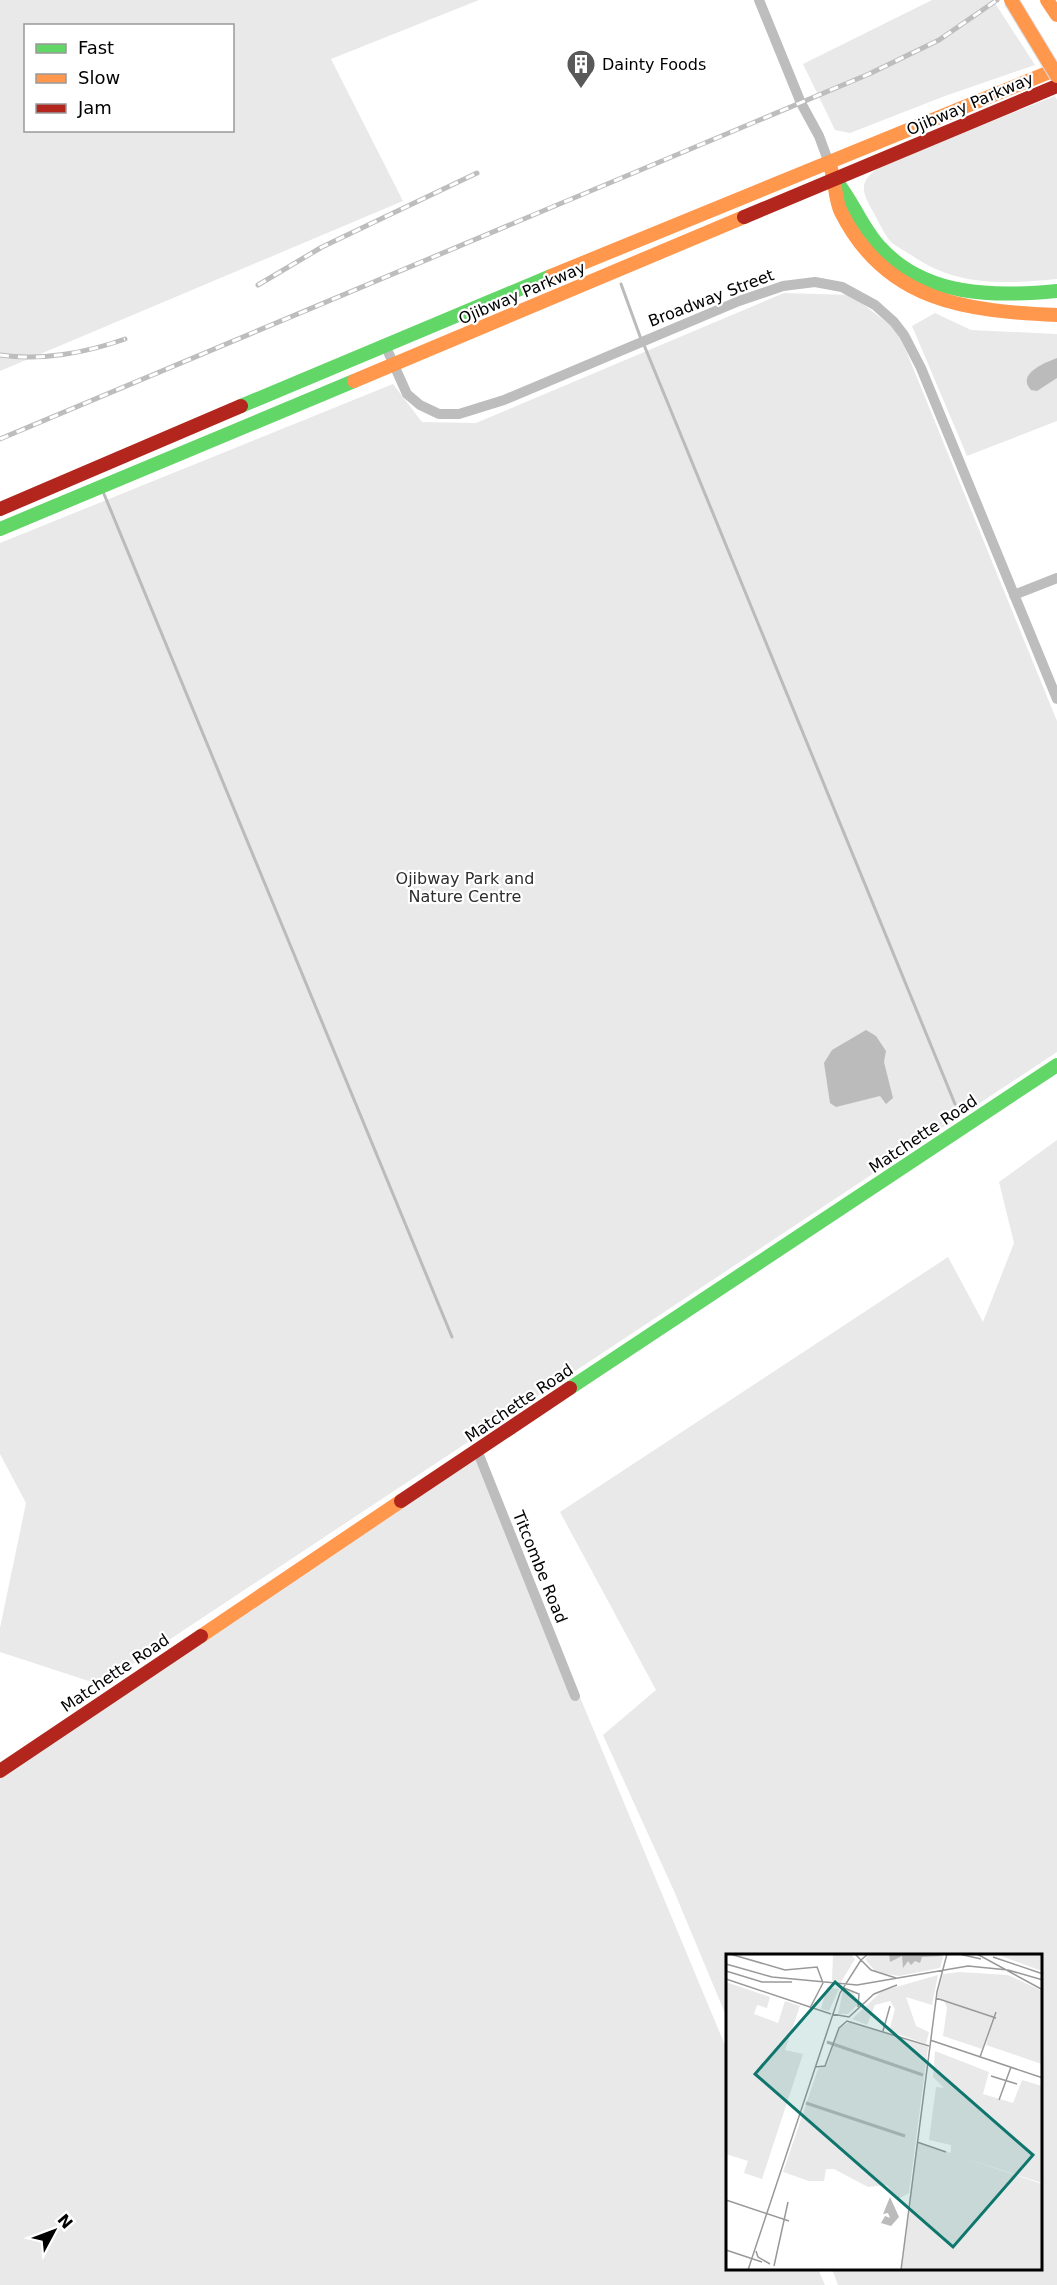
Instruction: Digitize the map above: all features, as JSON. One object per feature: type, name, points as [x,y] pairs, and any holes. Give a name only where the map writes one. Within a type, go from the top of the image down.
[{"type":"main road","points":[[1011,0],[1057,76]]},
{"type":"main road","points":[[1016,0],[1057,58]]},
{"type":"main road","points":[[1049,0],[1057,8]]},
{"type":"main road","points":[[1049,0],[1057,15]]},
{"type":"main road","name":"Ojibway Parkway","points":[[0,509],[385,345],[1057,69]]},
{"type":"main road","name":"Ojibway Parkway","points":[[0,529],[1057,86]]},
{"type":"main road","points":[[829,163],[835,180],[838,208],[851,232],[864,251],[893,279],[912,290],[953,305],[996,313],[1057,315]]},
{"type":"main road","points":[[835,180],[853,202],[879,245],[895,262],[917,278],[966,292],[1036,294],[1057,291]]},
{"type":"main road","name":"Matchette Road","points":[[0,1771],[477,1450],[1057,1065]]},
{"type":"street","points":[[759,0],[801,103],[819,136],[829,163]]},
{"type":"street","name":"Broadway Street","points":[[385,345],[407,394],[420,405],[439,414],[459,414],[504,400],[739,301],[783,286],[815,282],[842,287],[875,305],[894,322],[904,335],[921,368],[1057,699]]},
{"type":"street","points":[[1014,595],[1057,578]]},
{"type":"street","name":"Titcombe Road","points":[[477,1450],[575,1696]]},
{"type":"green space","points":[[0,0],[479,0],[331,59],[403,201],[0,371]]},
{"type":"green space","points":[[932,0],[993,0],[1035,65],[945,96],[850,133],[835,130],[803,64]]},
{"type":"green space","points":[[1055,96],[1057,100],[1057,279],[1000,282],[963,278],[928,265],[891,242],[865,195],[864,184],[875,170],[882,165]]},
{"type":"green space","name":"Ojibway Park and Nature Centre","points":[[784,293],[851,295],[898,331],[1057,721],[1057,1052],[101,1685],[0,1652],[0,1628],[26,1503],[0,1454],[0,543],[393,384],[422,422],[476,423]]},
{"type":"green space","points":[[935,313],[971,330],[1057,334],[1057,421],[967,456],[912,326]]},
{"type":"green space","points":[[1057,1140],[1057,2285],[838,2285],[832,2270],[1042,2270],[1042,1954],[726,1954],[726,2016],[674,1891],[603,1735],[656,1690],[560,1512],[948,1257],[983,1322],[1014,1243],[999,1182]]},
{"type":"green space","points":[[477,1450],[726,2048],[726,2270],[818,2270],[825,2285],[0,2285],[0,1773]]},
{"type":"shaded area","points":[[1057,358],[1057,378],[1037,391],[1031,390],[1027,384],[1029,374],[1039,366]]},
{"type":"shaded area","points":[[866,1030],[876,1036],[886,1051],[884,1062],[893,1098],[886,1104],[880,1096],[836,1107],[830,1103],[824,1063],[832,1050]]},
{"type":"waterway","points":[[621,284],[641,339]]},
{"type":"waterway","points":[[644,345],[955,1104]]},
{"type":"waterway","points":[[104,494],[452,1337]]},
{"type":"railway","points":[[0,439],[869,74],[939,40],[997,0]]},
{"type":"railway","points":[[258,285],[322,247],[477,173]]},
{"type":"railway","points":[[0,355],[31,357],[63,354],[125,339]]},
{"type":"traffic: fast","points":[[836,181],[880,247],[918,276],[962,290],[986,293],[1057,291]]},
{"type":"traffic: fast","points":[[241,406],[551,276]]},
{"type":"traffic: fast","points":[[0,529],[354,381]]},
{"type":"traffic: fast","points":[[570,1388],[1057,1065]]},
{"type":"traffic: slow","points":[[1011,0],[1057,76]]},
{"type":"traffic: slow","points":[[1047,0],[1057,15]]},
{"type":"traffic: slow","points":[[551,276],[1057,69]]},
{"type":"traffic: slow","points":[[829,163],[839,207],[859,242],[881,266],[905,283],[932,296],[961,304],[991,310],[1057,315]]},
{"type":"traffic: slow","points":[[354,381],[744,217]]},
{"type":"traffic: slow","points":[[201,1636],[401,1501]]},
{"type":"traffic: jam","points":[[744,217],[1057,86]]},
{"type":"traffic: jam","points":[[0,509],[241,406]]},
{"type":"traffic: jam","points":[[401,1501],[570,1388]]},
{"type":"traffic: jam","points":[[0,1771],[201,1636]]},
{"type":"place","name":"Dainty Foods","points":[[581,90]]}]
